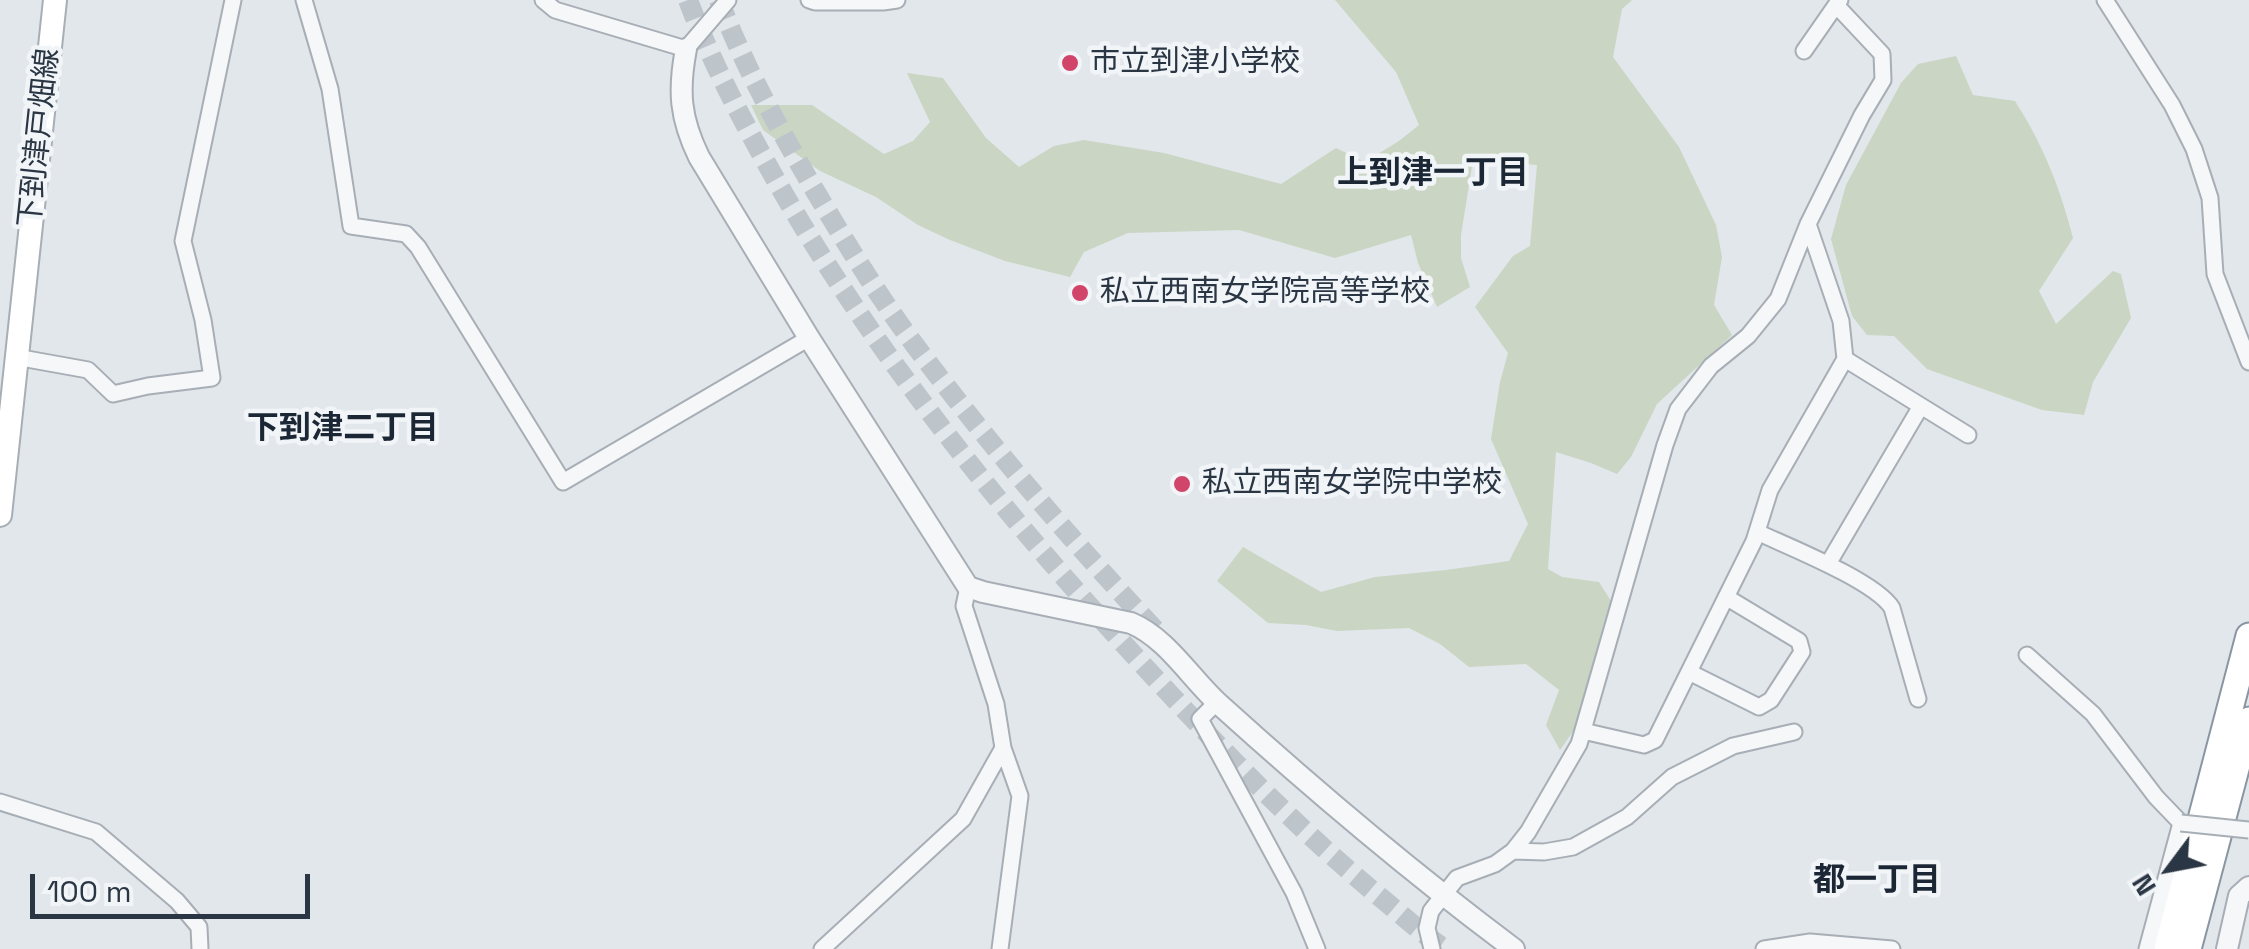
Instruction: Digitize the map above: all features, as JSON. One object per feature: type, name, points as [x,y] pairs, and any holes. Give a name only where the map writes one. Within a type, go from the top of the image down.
[{"type":"highway","points":[[2167,949],[2249,636]]},
{"type":"highway","points":[[2188,949],[2249,720]]},
{"type":"main road","name":"下到津戸畑線","points":[[0,514],[55,0]]},
{"type":"street","points":[[16,357],[88,370],[113,394],[212,378],[184,242],[233,0]]},
{"type":"street","points":[[304,0],[330,89],[351,226],[406,234],[418,246],[563,482],[808,338]]},
{"type":"street","points":[[543,0],[555,10],[686,49]]},
{"type":"street","points":[[728,0],[686,49],[681,90],[686,132],[808,338],[968,587],[1148,630],[1217,702],[1443,896],[1514,949]]},
{"type":"street","points":[[809,0],[897,0]]},
{"type":"street","points":[[2105,0],[2172,106],[2194,149],[2210,198],[2215,274],[2249,362]]},
{"type":"street","points":[[1432,949],[1427,928],[1431,911],[1457,878],[1495,864],[1513,851],[1579,744],[1678,409],[1711,366],[1748,336],[1778,300],[1808,224],[1883,80],[1882,54],[1838,2],[1804,51]]},
{"type":"street","points":[[1583,731],[1644,745],[1655,740],[1757,532],[1770,490],[1845,359],[1842,321],[1808,224]]},
{"type":"street","points":[[1845,359],[1968,435]]},
{"type":"street","points":[[1828,564],[1920,406]]},
{"type":"street","points":[[1757,532],[1828,564],[1886,598],[1918,698]]},
{"type":"street","points":[[968,587],[964,606],[1020,796],[1000,949]]},
{"type":"street","points":[[1689,672],[1759,707],[1771,700],[1802,652],[1800,641],[1726,597]]},
{"type":"street","points":[[2027,655],[2094,714],[2156,797],[2181,823],[2249,830]]},
{"type":"street","points":[[1217,702],[1200,719],[1294,893],[1317,949]]},
{"type":"street","points":[[1513,851],[1544,852],[1573,847],[1627,817],[1672,776],[1733,746],[1794,732]]},
{"type":"street","points":[[822,949],[963,818],[1003,748]]},
{"type":"street","points":[[0,802],[96,832],[177,900],[199,927],[200,949]]},
{"type":"street","points":[[2147,949],[2181,823]]},
{"type":"street","points":[[2227,949],[2239,896],[2249,887]]},
{"type":"street","points":[[1764,949],[1810,942],[1892,949]]},
{"type":"green space","points":[[1335,0],[1632,0],[1622,9],[1613,57],[1679,147],[1716,225],[1722,257],[1714,305],[1732,335],[1657,404],[1631,457],[1617,474],[1556,452],[1548,569],[1562,577],[1599,582],[1611,601],[1576,727],[1560,750],[1546,725],[1559,690],[1526,664],[1469,667],[1440,644],[1409,628],[1337,631],[1268,623],[1217,581],[1243,547],[1321,592],[1375,577],[1509,561],[1528,524],[1491,439],[1508,353],[1475,307],[1513,256],[1530,246],[1537,165],[1473,160],[1461,235],[1461,258],[1470,287],[1437,307],[1411,235],[1335,258],[1239,230],[1128,233],[1084,252],[1070,277],[1005,261],[918,225],[876,197],[820,171],[763,130],[751,105],[812,105],[884,154],[913,141],[930,122],[907,73],[943,78],[986,138],[1019,167],[1054,146],[1084,140],[1164,153],[1281,184],[1336,148],[1365,162],[1419,125],[1396,72]]},
{"type":"green space","points":[[1956,56],[1973,95],[2015,101],[2056,184],[2073,238],[2039,291],[2056,324],[2113,271],[2121,274],[2131,318],[2093,382],[2084,415],[2042,410],[1927,369],[1894,336],[1867,335],[1852,316],[1831,239],[1846,185],[1901,83],[1918,64]]},
{"type":"tunnel","points":[[688,0],[733,100],[785,196],[869,329],[963,455],[1063,576],[1219,746],[1324,849],[1445,949]]},
{"type":"tunnel","points":[[719,0],[786,139],[900,325],[1033,493],[1160,635]]},
{"type":"place","name":"市立到津小学校","points":[[1070,63]]},
{"type":"place","name":"私立西南女学院高等学校","points":[[1080,293]]},
{"type":"place","name":"私立西南女学院中学校","points":[[1182,484]]},
{"type":"district","name":"上到津一丁目","points":[[1433,174]]},
{"type":"district","name":"下到津二丁目","points":[[343,429]]},
{"type":"district","name":"都一丁目","points":[[1877,881]]}]
